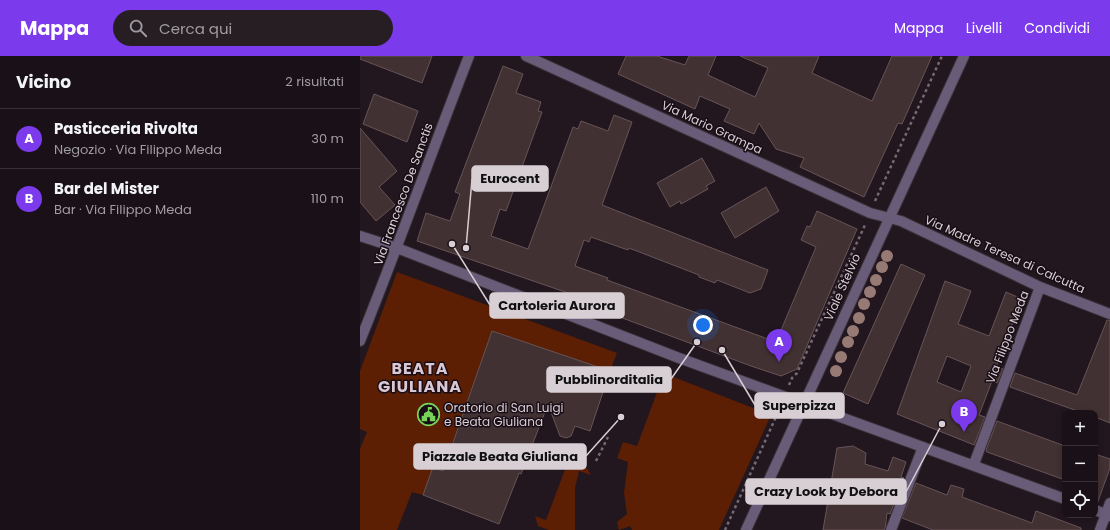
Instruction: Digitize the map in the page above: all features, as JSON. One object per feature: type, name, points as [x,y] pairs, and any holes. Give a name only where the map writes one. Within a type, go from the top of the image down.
[{"type":"street","name":"Via Francesco De Sanctis","points":[[360,341],[397,248],[469,56]]},
{"type":"street","name":"Via Mario Grampa","points":[[526,56],[870,213],[889,217]]},
{"type":"street","name":"Viale Stelvio","points":[[746,530],[889,217],[960,57]]},
{"type":"street","name":"Via Madre Teresa di Calcutta","points":[[889,217],[1040,287],[1110,314]]},
{"type":"street","points":[[360,236],[397,248],[679,358],[974,464],[1062,498]]},
{"type":"street","name":"Via Filippo Meda","points":[[974,464],[1040,287]]},
{"type":"street","points":[[891,530],[923,446]]},
{"type":"street","points":[[1100,530],[1108,515],[1110,503]]},
{"type":"street","points":[[1098,511],[1108,515]]},
{"type":"path","points":[[725,530],[777,414]]},
{"type":"path","points":[[596,461],[608,437]]},
{"type":"shaded area","points":[[397,272],[617,353],[610,371],[492,331],[446,460],[437,457],[423,495],[412,492],[397,530],[360,530],[360,449],[367,432],[360,429],[360,371]]},
{"type":"shaded area","points":[[653,369],[771,415],[719,530],[632,530],[630,526],[619,530],[617,522],[627,514],[624,493],[628,462],[617,458],[623,442],[637,446],[659,387],[648,383]]},
{"type":"shaded area","points":[[564,458],[587,468],[591,475],[579,471],[575,488],[575,530],[549,530],[538,526],[535,516],[546,520],[566,467],[558,462]]},
{"type":"building","points":[[360,56],[432,56],[422,83],[360,59]]},
{"type":"building","points":[[626,56],[657,56],[685,65],[689,56],[716,56],[708,75],[755,97],[768,68],[740,56],[819,56],[812,73],[872,101],[892,56],[932,56],[902,124],[898,123],[864,197],[800,167],[804,158],[776,149],[759,123],[754,134],[724,121],[730,109],[700,96],[695,109],[618,74]]},
{"type":"building","points":[[503,66],[523,74],[516,93],[541,102],[538,111],[542,112],[506,211],[500,209],[491,236],[528,249],[573,127],[578,129],[581,121],[608,131],[614,115],[632,122],[602,205],[768,270],[761,289],[750,293],[717,280],[715,283],[699,277],[699,275],[629,248],[628,250],[591,237],[589,242],[584,240],[575,266],[608,278],[607,280],[776,342],[816,247],[801,240],[807,226],[810,227],[817,211],[857,229],[797,369],[781,376],[751,366],[609,313],[610,309],[571,294],[417,241],[426,213],[450,221],[460,194],[455,192]]},
{"type":"building","points":[[374,94],[418,111],[407,142],[363,124]]},
{"type":"building","points":[[360,128],[397,171],[379,187],[395,205],[376,221],[360,202]]},
{"type":"building","points":[[702,158],[715,181],[706,186],[708,189],[681,204],[680,201],[670,207],[657,183]]},
{"type":"building","points":[[766,187],[779,211],[735,238],[721,213]]},
{"type":"building","points":[[901,264],[925,275],[868,404],[843,393]]},
{"type":"building","points":[[945,281],[971,291],[958,324],[989,336],[1006,292],[1022,299],[996,367],[1003,369],[997,383],[992,381],[979,415],[985,417],[974,445],[897,414]],"holes":[[[947,356],[971,366],[961,392],[937,382]]]},
{"type":"building","points":[[1107,320],[1110,320],[1110,423],[1098,418],[1098,410],[1075,410],[1010,387],[1015,373],[1077,395]]},
{"type":"building","points":[[492,331],[610,371],[590,431],[575,426],[571,436],[566,438],[560,436],[548,404],[521,474],[519,473],[499,524],[423,495],[433,467],[443,471]]},
{"type":"building","points":[[997,421],[1062,445],[1062,479],[987,452],[986,450]]},
{"type":"building","points":[[853,446],[866,453],[865,464],[888,471],[893,457],[906,462],[901,477],[904,478],[890,514],[887,513],[885,530],[823,530],[837,448]]},
{"type":"building","points":[[1098,455],[1110,459],[1110,468],[1098,501]]},
{"type":"building","points":[[916,483],[947,495],[951,485],[964,489],[962,497],[1032,523],[1036,511],[1081,528],[1081,530],[933,530],[902,518]]},
{"type":"place","name":"Cartoleria Aurora","points":[[452,244]]},
{"type":"place","name":"Eurocent","points":[[466,248]]},
{"type":"place","name":"Pubblinorditalia","points":[[697,342]]},
{"type":"place","name":"Superpizza","points":[[722,350]]},
{"type":"place","name":"Pasticceria Rivolta","points":[[779,362]]},
{"type":"place","name":"Oratorio di San Luigi e Beata Giuliana","points":[[429,414]]},
{"type":"place","name":"Piazzale Beata Giuliana","points":[[621,417]]},
{"type":"place","name":"Crazy Look by Debora","points":[[942,424]]},
{"type":"place","name":"Bar del Mister","points":[[964,432]]},
{"type":"district","name":"BEATA GIULIANA","points":[[420,377]]}]
